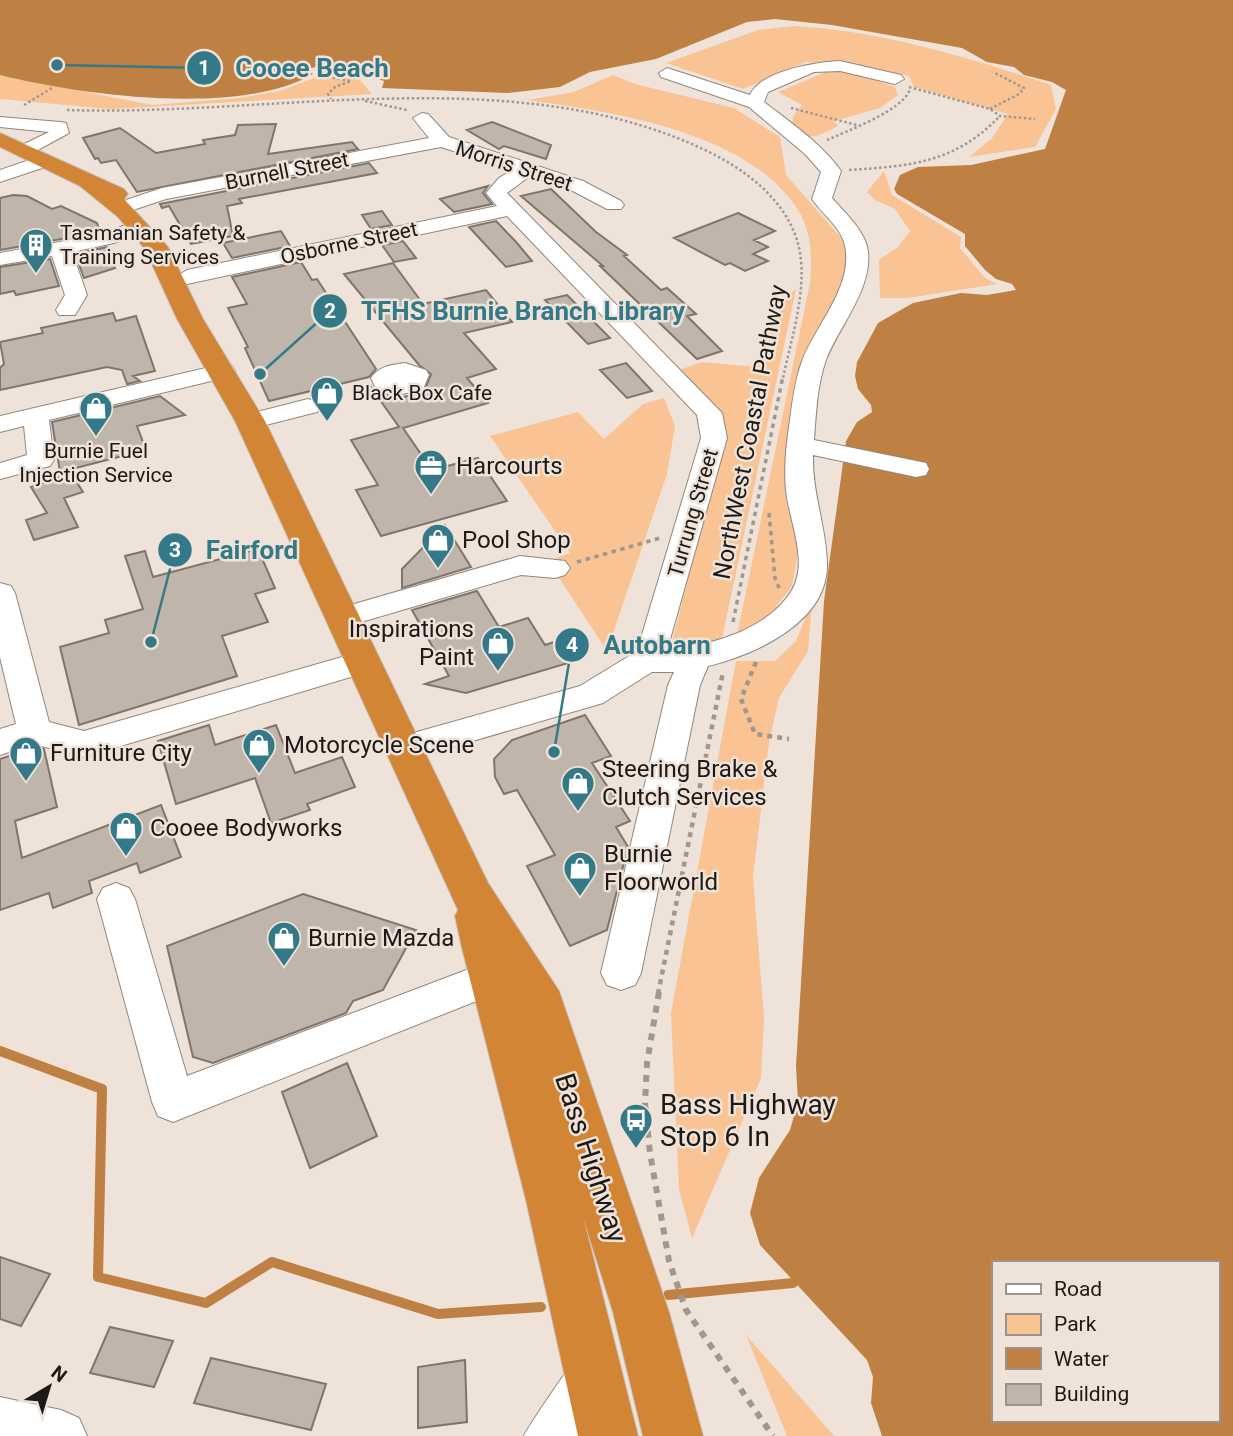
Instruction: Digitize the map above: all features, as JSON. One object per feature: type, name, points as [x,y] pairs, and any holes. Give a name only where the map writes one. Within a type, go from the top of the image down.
[{"type":"highway","name":"Bass Highway","points":[[0,139],[91,185],[136,215],[152,222],[187,277],[212,330],[223,371]]},
{"type":"highway","name":"Bass Highway","points":[[136,215],[156,247],[190,318],[250,421],[472,895],[536,991],[641,1312],[673,1436]]},
{"type":"highway","name":"Bass Highway","points":[[472,895],[490,978],[518,1064],[570,1264],[608,1436]]},
{"type":"street","points":[[755,103],[761,89],[811,67],[840,66],[903,83]]},
{"type":"street","points":[[404,748],[591,695],[646,660],[663,663],[695,659],[728,648],[780,619],[809,588],[812,545],[800,490],[802,445],[813,364],[858,266],[856,244],[822,199],[831,171],[812,150],[755,103],[667,73]]},
{"type":"street","name":"Morris Street","points":[[422,118],[442,141],[576,185],[614,205]]},
{"type":"street","points":[[0,122],[60,127],[60,133],[35,156],[0,176]]},
{"type":"street","name":"Burnell Street","points":[[0,259],[107,239],[162,194],[442,141]]},
{"type":"street","points":[[511,209],[496,194],[506,182],[526,170]]},
{"type":"street","name":"Osborne Street","points":[[187,277],[511,209]]},
{"type":"street","name":"Turrung Street","points":[[511,209],[709,413],[715,438],[656,638],[646,660]]},
{"type":"street","points":[[214,246],[225,268]]},
{"type":"street","points":[[60,248],[76,295],[67,310]]},
{"type":"street","points":[[405,370],[403,362],[413,343]]},
{"type":"street","points":[[0,424],[223,371]]},
{"type":"street","points":[[250,421],[308,407]]},
{"type":"street","points":[[0,471],[41,460],[36,415]]},
{"type":"street","points":[[802,445],[916,469]]},
{"type":"street","points":[[341,618],[520,565],[555,568]]},
{"type":"street","points":[[0,593],[17,671],[34,731]]},
{"type":"street","points":[[621,973],[684,685],[695,659]]},
{"type":"street","points":[[0,743],[34,731],[84,744],[363,662]]},
{"type":"street","points":[[117,899],[173,1102],[490,978]]},
{"type":"street","points":[[550,1436],[571,1413],[593,1377]]},
{"type":"street","points":[[0,1423],[61,1436]]},
{"type":"path","points":[[990,109],[1019,94],[1024,88],[993,72]]},
{"type":"path","points":[[318,75],[351,81],[335,87],[328,94],[330,99],[377,102],[401,107],[422,118]]},
{"type":"path","points":[[903,83],[990,109],[1000,116],[1035,119]]},
{"type":"path","points":[[812,150],[857,125],[876,118],[908,96],[903,83]]},
{"type":"path","points":[[34,107],[22,105],[43,96],[52,88]]},
{"type":"path","name":"NorthWest Coastal Pathway","points":[[60,110],[169,110],[330,99],[501,103],[617,119],[665,132],[714,153],[747,174],[781,208],[798,240],[799,285],[660,981],[647,1063],[645,1103],[669,1261],[686,1310],[773,1436]]},
{"type":"path","points":[[755,103],[802,109],[857,125]]},
{"type":"path","points":[[831,171],[892,167],[953,155],[984,136],[1000,116]]},
{"type":"path","points":[[769,513],[780,619],[741,699],[755,734],[789,739]]},
{"type":"path","points":[[555,568],[687,530]]},
{"type":"green space","points":[[794,26],[892,39],[956,55],[1051,85],[1056,109],[1035,147],[969,157],[992,138],[1008,114],[914,87],[909,76],[865,66],[806,62],[743,89],[666,63],[758,30]]},
{"type":"green space","points":[[830,70],[846,70],[895,87],[898,95],[880,108],[834,121],[838,126],[820,135],[804,136],[792,129],[793,116],[802,105],[778,92]]},
{"type":"green space","points":[[324,74],[360,80],[372,94],[111,109],[0,99],[0,75],[152,105],[240,98],[280,91]]},
{"type":"green space","points":[[613,75],[635,84],[734,108],[780,137],[786,175],[843,240],[851,263],[813,344],[800,542],[792,586],[765,621],[737,635],[810,283],[811,255],[808,236],[803,218],[775,183],[747,161],[713,144],[637,119],[527,100],[574,92]]},
{"type":"green space","points":[[884,171],[892,195],[961,237],[960,248],[985,278],[997,284],[908,298],[880,298],[879,260],[898,247],[910,231],[895,209],[875,200],[867,192]]},
{"type":"green space","points":[[796,289],[721,643],[679,649],[673,638],[724,436],[679,370],[702,362],[757,367],[772,308]]},
{"type":"green space","points":[[664,398],[675,426],[667,474],[607,651],[548,561],[570,553],[490,436],[578,412],[604,439],[643,404]]},
{"type":"green space","points":[[812,602],[808,651],[779,698],[769,742],[753,877],[764,1018],[761,1078],[692,1238],[679,1189],[671,1013],[736,661],[775,661],[796,641]]},
{"type":"green space","points":[[746,1335],[834,1436],[787,1436]]},
{"type":"water","points":[[0,0],[1233,0],[1233,1436],[882,1436],[871,1403],[873,1377],[867,1360],[760,1245],[750,1213],[759,1178],[790,1130],[798,1102],[796,1066],[824,601],[846,441],[857,422],[872,412],[871,405],[858,389],[855,376],[857,362],[878,323],[913,303],[961,293],[987,295],[1016,290],[1012,284],[996,279],[985,270],[965,246],[965,234],[897,194],[894,189],[900,175],[918,167],[971,165],[1045,149],[1066,90],[1052,82],[1024,75],[1014,67],[987,62],[962,48],[832,25],[775,19],[747,22],[656,59],[590,72],[560,87],[507,93],[382,88],[384,81],[361,67],[348,64],[325,65],[305,70],[313,74],[282,87],[245,95],[203,98],[115,95],[0,75]]},
{"type":"building","points":[[492,122],[551,145],[546,159],[504,146],[499,149],[467,130]]},
{"type":"building","points":[[276,124],[268,154],[352,142],[358,149],[137,192],[116,160],[101,163],[98,158],[95,159],[83,138],[120,128],[156,153],[205,144],[203,140],[235,135],[238,125]]},
{"type":"building","points":[[369,163],[377,173],[239,199],[242,203],[227,206],[233,236],[191,244],[169,206],[162,208],[160,204]]},
{"type":"building","points":[[488,186],[483,193],[492,204],[454,212],[440,199]]},
{"type":"building","points":[[551,189],[596,232],[627,255],[624,256],[661,290],[667,288],[696,314],[687,316],[722,351],[697,359],[600,266],[603,266],[521,196]]},
{"type":"building","points":[[27,196],[52,209],[61,206],[97,223],[100,232],[0,250],[0,198]]},
{"type":"building","points":[[382,211],[392,225],[371,229],[362,215]]},
{"type":"building","points":[[738,213],[775,231],[754,240],[768,247],[753,254],[768,261],[745,271],[730,263],[725,265],[674,238]]},
{"type":"building","points":[[496,221],[532,261],[506,267],[469,227]]},
{"type":"building","points":[[281,231],[290,246],[232,258],[223,243]]},
{"type":"building","points":[[403,241],[416,258],[394,262],[382,245]]},
{"type":"building","points":[[107,247],[115,268],[84,278],[75,254]]},
{"type":"building","name":"Tasmanian Safety & Training Services","points":[[50,259],[59,286],[16,295],[14,291],[0,294],[0,267]]},
{"type":"building","points":[[301,262],[312,280],[317,279],[376,369],[369,377],[269,401],[245,348],[248,347],[228,308],[247,304],[232,277]]},
{"type":"building","points":[[393,263],[423,304],[486,290],[512,322],[464,333],[496,369],[467,378],[488,403],[403,428],[432,470],[478,458],[507,501],[381,536],[356,490],[378,485],[351,440],[399,427],[368,383],[375,392],[399,398],[424,392],[431,374],[419,365],[344,274]]},
{"type":"building","points":[[567,295],[610,338],[588,344],[545,300]]},
{"type":"building","points":[[113,313],[116,321],[136,316],[155,371],[133,376],[140,381],[127,384],[122,370],[107,367],[0,390],[0,368],[4,364],[0,342],[43,333],[41,328]]},
{"type":"building","points":[[626,363],[652,391],[627,398],[600,370]]},
{"type":"building","name":"Burnie Fuel Injection Service","points":[[160,396],[185,415],[137,426],[146,450],[60,472],[52,422]]},
{"type":"building","points":[[71,473],[83,492],[64,498],[78,527],[34,540],[26,520],[47,513],[31,487]]},
{"type":"building","name":"Pool Shop","points":[[445,525],[471,567],[402,588],[402,569]]},
{"type":"building","points":[[258,549],[275,588],[255,594],[268,622],[222,636],[237,676],[79,725],[60,647],[109,633],[105,620],[143,609],[125,556],[145,551],[153,577]]},
{"type":"building","points":[[477,591],[499,627],[528,618],[545,645],[560,640],[575,661],[466,693],[425,684],[449,676],[412,610]]},
{"type":"building","points":[[585,715],[611,756],[592,763],[630,821],[616,827],[628,847],[607,930],[570,946],[527,866],[555,855],[517,790],[504,794],[495,777],[494,759],[512,740]]},
{"type":"building","name":"Motorcycle Scene","points":[[209,725],[215,745],[276,725],[295,773],[342,757],[355,787],[307,804],[310,810],[271,823],[255,778],[176,804],[158,741]]},
{"type":"building","points":[[36,747],[44,749],[57,807],[15,821],[22,858],[161,805],[181,857],[140,873],[137,863],[89,881],[92,893],[53,908],[49,893],[0,910],[0,759]]},
{"type":"building","name":"Burnie Mazda","points":[[303,894],[416,930],[383,990],[353,1001],[346,1013],[213,1063],[193,1057],[167,946]]},
{"type":"building","points":[[347,1063],[377,1136],[310,1168],[282,1092]]},
{"type":"building","points":[[0,1257],[50,1274],[21,1326],[0,1319]]},
{"type":"building","points":[[110,1327],[173,1341],[154,1387],[90,1373]]},
{"type":"building","points":[[211,1358],[326,1384],[311,1430],[194,1403]]},
{"type":"building","points":[[465,1360],[467,1422],[418,1428],[418,1367]]},
{"type":"waterway","points":[[0,1051],[102,1089],[98,1277],[206,1303],[272,1262],[438,1314],[541,1307]]},
{"type":"waterway","points":[[668,1295],[793,1283]]},
{"type":"place","name":"Cooee Beach","points":[[57,65]]},
{"type":"place","name":"Tasmanian Safety & Training Services","points":[[36,275]]},
{"type":"place","name":"TFHS Burnie Branch Library","points":[[260,374]]},
{"type":"place","name":"Black Box Cafe","points":[[327,423]]},
{"type":"place","name":"Burnie Fuel Injection Service","points":[[96,438]]},
{"type":"place","name":"Harcourts","points":[[431,496]]},
{"type":"place","name":"Pool Shop","points":[[438,570]]},
{"type":"place","name":"Fairford","points":[[151,642]]},
{"type":"place","name":"Inspirations Paint","points":[[498,673]]},
{"type":"place","name":"Autobarn","points":[[554,752]]},
{"type":"place","name":"Motorcycle Scene","points":[[259,775]]},
{"type":"place","name":"Furniture City","points":[[26,783]]},
{"type":"place","name":"Steering Brake & Clutch Services","points":[[578,813]]},
{"type":"place","name":"Cooee Bodyworks","points":[[126,858]]},
{"type":"place","name":"Burnie Floorworld","points":[[580,898]]},
{"type":"place","name":"Burnie Mazda","points":[[284,968]]},
{"type":"place","name":"Bass Highway Stop 6 In","points":[[636,1150]]}]
